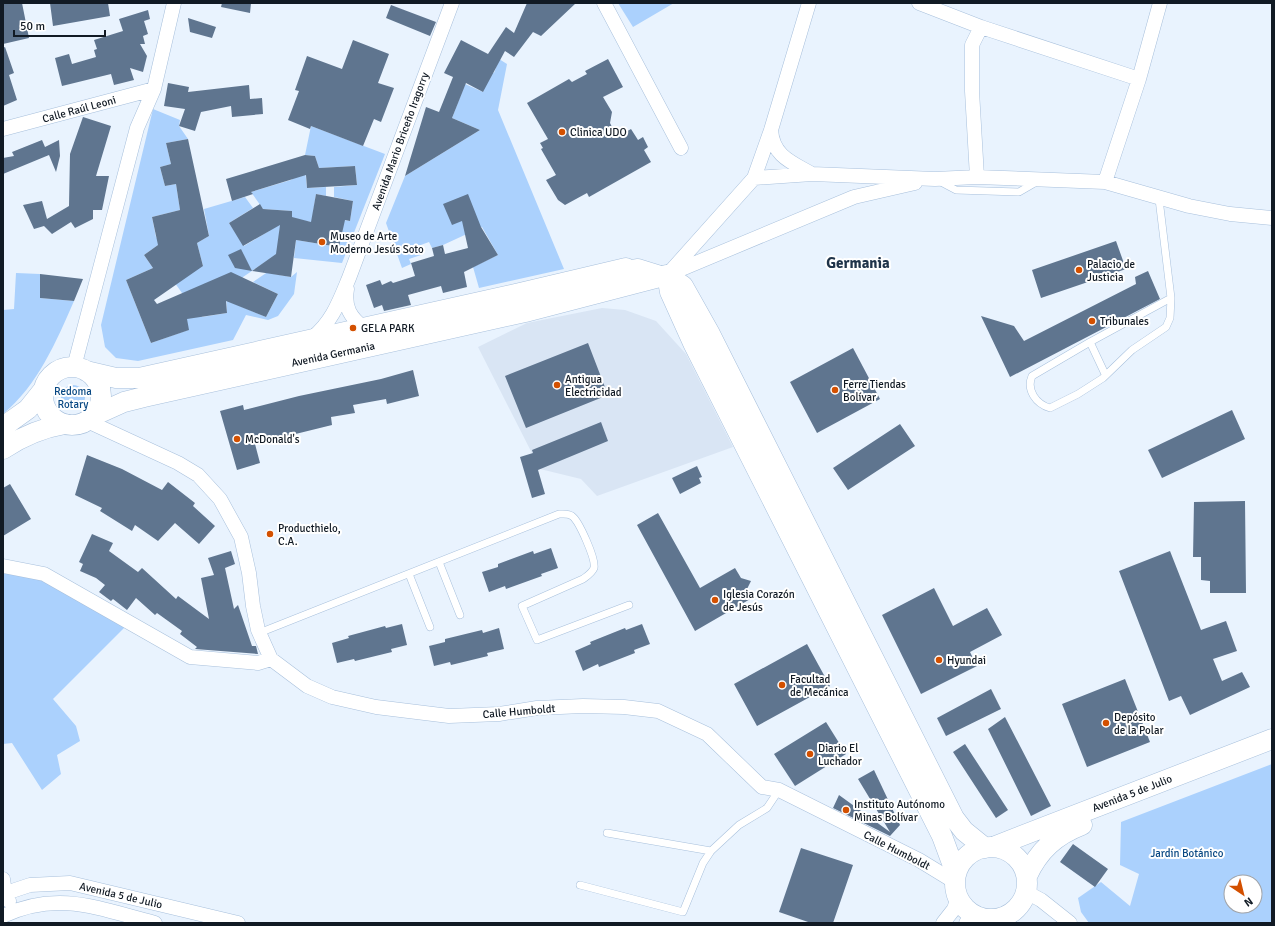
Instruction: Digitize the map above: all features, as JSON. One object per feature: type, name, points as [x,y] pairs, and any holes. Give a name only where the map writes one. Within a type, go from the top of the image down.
[{"type":"street","points":[[80,369],[137,128],[154,89],[174,3]]},
{"type":"street","name":"Avenida Mario Briceño Iragorry","points":[[310,340],[323,329],[334,315],[452,3]]},
{"type":"street","points":[[604,3],[681,148]]},
{"type":"street","points":[[808,3],[771,130],[754,178],[668,275],[670,292],[693,343],[942,836],[952,863],[957,890],[968,910],[977,920],[1006,919],[1019,906],[1026,884],[1024,868],[1015,856],[1001,848],[989,847],[970,854],[960,866],[957,890],[954,909],[943,923]]},
{"type":"street","points":[[919,3],[980,27],[1140,78]]},
{"type":"street","points":[[1105,182],[1140,78],[1160,3]]},
{"type":"street","points":[[977,177],[972,91],[972,44],[980,27]]},
{"type":"street","name":"Calle Raúl Leoni","points":[[3,129],[154,89]]},
{"type":"street","points":[[771,130],[772,140],[778,152],[812,174]]},
{"type":"street","points":[[754,178],[812,174],[935,179],[977,177],[1105,182],[1159,199],[1230,214],[1272,218]]},
{"type":"street","points":[[668,275],[854,197],[935,179]]},
{"type":"street","points":[[626,268],[638,266],[668,275],[683,286],[710,334],[954,818],[964,831],[989,847]]},
{"type":"street","name":"Avenida Germania","points":[[80,369],[116,378],[139,378],[626,268]]},
{"type":"street","name":"Avenida Germania","points":[[90,419],[124,402],[144,397],[525,312],[631,286],[668,275]]},
{"type":"street","name":"Avenida Mario Briceño Iragorry","points":[[349,278],[346,301],[348,311],[354,320],[364,328]]},
{"type":"street","points":[[3,427],[28,409],[44,389],[51,376],[57,371],[64,368],[80,369],[97,381],[101,396],[100,403],[90,419],[80,424],[65,424],[48,427],[28,434],[3,449]]},
{"type":"street","points":[[44,389],[44,404],[47,411],[52,417],[65,424]]},
{"type":"street","name":"Calle Humboldt","points":[[90,419],[178,463],[198,475],[220,499],[241,537],[249,573],[253,606],[260,633],[271,659],[306,686],[332,697],[376,707],[449,716],[499,714],[537,708],[583,706],[624,707],[658,711],[707,734],[762,787],[779,790],[919,860],[957,890]]},
{"type":"street","points":[[3,566],[44,574],[190,657],[258,663],[271,659]]},
{"type":"street","name":"Avenida 5 de Julio","points":[[989,847],[1272,738]]},
{"type":"street","name":"Avenida 5 de Julio","points":[[1026,884],[1042,851],[1060,835],[1069,830],[1272,751]]},
{"type":"street","points":[[3,879],[8,914]]},
{"type":"street","name":"Avenida 5 de Julio","points":[[4,894],[30,885],[70,883],[238,923]]},
{"type":"street","points":[[1026,884],[1040,900],[1070,923]]},
{"type":"street","name":"Avenida 5 de Julio","points":[[8,914],[34,904],[68,903],[155,923]]},
{"type":"lane","points":[[935,179],[956,190],[1019,192],[1040,180]]},
{"type":"lane","points":[[1159,199],[1171,298],[1170,318],[1166,327],[1132,350],[1105,374],[1103,378],[1078,394],[1050,408],[1038,402],[1034,397],[1030,381],[1032,376],[1090,342],[1171,298]]},
{"type":"lane","points":[[1090,342],[1105,374]]},
{"type":"lane","points":[[260,633],[559,514],[568,514],[575,518],[581,528],[594,560],[594,568],[583,579],[522,606],[537,640],[629,605]]},
{"type":"lane","points":[[439,562],[460,615]]},
{"type":"lane","points":[[409,574],[430,627]]},
{"type":"lane","points":[[580,885],[683,912],[703,863],[711,851],[739,825],[766,808],[779,790]]},
{"type":"lane","points":[[607,833],[711,851]]},
{"type":"shaded area","points":[[602,308],[625,310],[656,321],[686,354],[733,447],[597,496],[581,479],[540,469],[478,347],[527,323]]},
{"type":"green space","points":[[618,3],[674,3],[633,27]]},
{"type":"green space","points":[[499,59],[507,64],[498,110],[564,269],[479,288],[473,267],[498,255],[482,227],[443,245],[432,248],[429,242],[418,246],[421,255],[409,259],[411,264],[402,268],[386,223],[405,176],[480,130],[452,118],[465,84],[483,92],[488,69],[494,73]]},
{"type":"green space","points":[[153,109],[180,120],[179,126],[188,139],[166,143],[171,164],[160,167],[165,186],[176,184],[180,210],[152,217],[156,237],[161,243],[144,255],[153,268],[126,280],[151,343],[188,330],[184,306],[199,299],[202,317],[227,313],[226,292],[182,293],[165,269],[203,266],[197,243],[209,236],[204,209],[245,197],[253,208],[229,223],[244,246],[269,231],[259,217],[281,219],[277,254],[243,277],[228,301],[266,317],[278,294],[253,282],[275,267],[274,274],[291,277],[297,272],[294,294],[278,316],[268,320],[246,315],[233,340],[138,361],[116,358],[105,347],[101,325]]},
{"type":"green space","points":[[311,126],[385,154],[342,263],[294,258],[296,240],[339,247],[343,227],[325,217],[350,221],[353,201],[334,197],[334,187],[357,185],[355,166],[319,168],[315,156],[305,155]]},
{"type":"green space","points":[[305,170],[307,188],[326,187],[326,196],[316,194],[313,213],[315,223],[306,221],[305,229],[291,218],[292,211],[263,209],[251,192],[291,180]]},
{"type":"green space","points":[[16,273],[40,274],[40,298],[74,301],[45,362],[26,390],[3,414],[3,310],[14,309]]},
{"type":"green space","name":"Redoma Rotary","points":[[73,385],[82,388],[85,397],[82,406],[73,409],[64,406],[61,397],[64,388]]},
{"type":"green space","points":[[3,566],[44,574],[129,623],[53,699],[76,726],[80,741],[57,755],[61,774],[42,790],[12,743],[3,744]]},
{"type":"green space","name":"Jardín Botánico","points":[[1272,764],[1272,923],[1089,923],[1081,912],[1078,898],[1101,882],[1130,906],[1139,874],[1120,865],[1121,822]]},
{"type":"building","points":[[3,3],[22,3],[29,38],[3,44]]},
{"type":"building","points":[[50,3],[108,3],[110,16],[53,26]]},
{"type":"building","points":[[222,3],[251,3],[250,13],[221,7]]},
{"type":"building","points":[[527,3],[576,3],[541,36],[533,32],[514,57],[505,51],[483,92],[466,83],[452,118],[480,130],[405,176],[426,107],[439,112],[453,77],[444,73],[461,40],[488,54],[506,27],[514,33]]},
{"type":"building","points":[[391,5],[436,22],[430,36],[386,18]]},
{"type":"building","points":[[148,10],[150,19],[144,21],[148,34],[143,36],[145,44],[140,44],[147,56],[143,72],[130,68],[134,80],[114,85],[111,74],[62,86],[55,58],[69,54],[72,64],[96,57],[94,50],[97,49],[94,40],[123,31],[119,19]]},
{"type":"building","points":[[188,18],[216,27],[212,38],[190,32]]},
{"type":"building","points":[[353,40],[389,54],[378,83],[394,88],[381,122],[374,119],[363,146],[311,126],[310,129],[288,120],[299,91],[295,90],[307,56],[342,69]]},
{"type":"building","points":[[5,47],[14,73],[9,75],[17,100],[3,106],[3,48]]},
{"type":"building","name":"Clinica UDO","points":[[608,59],[623,87],[603,97],[612,112],[610,123],[617,137],[631,129],[638,140],[643,137],[648,147],[644,150],[651,162],[589,197],[587,193],[565,205],[558,200],[546,180],[556,175],[541,149],[543,148],[540,143],[548,139],[527,103],[569,79],[572,82],[587,74],[585,71]]},
{"type":"building","points":[[168,83],[189,87],[188,92],[249,85],[250,99],[262,98],[263,114],[232,117],[231,106],[201,112],[195,131],[179,126],[185,109],[164,106]]},
{"type":"building","points":[[83,117],[111,126],[96,176],[109,176],[102,210],[93,210],[93,219],[75,228],[71,222],[52,234],[44,226],[34,229],[23,205],[42,201],[47,219],[69,206],[70,154]]},
{"type":"building","points":[[188,139],[209,236],[197,243],[203,266],[154,300],[157,304],[231,272],[278,294],[266,317],[226,301],[227,313],[187,319],[189,330],[151,343],[126,280],[153,268],[144,255],[158,245],[152,217],[180,210],[176,184],[165,186],[160,167],[171,164],[166,143]]},
{"type":"building","points":[[42,140],[45,147],[59,140],[60,156],[56,172],[49,155],[3,174],[3,158],[14,156],[12,152]]},
{"type":"building","points":[[305,155],[315,156],[319,168],[355,166],[357,185],[307,188],[306,175],[251,192],[253,194],[232,201],[226,179]]},
{"type":"building","points":[[316,194],[353,201],[350,221],[345,220],[339,247],[296,240],[291,277],[252,271],[276,254],[280,225],[243,246],[229,223],[260,204],[263,209],[292,211],[292,217],[311,222]]},
{"type":"building","points":[[468,194],[481,227],[498,255],[464,272],[467,287],[443,293],[441,286],[408,295],[411,305],[384,311],[382,305],[374,308],[366,285],[380,280],[382,285],[391,281],[393,283],[415,276],[411,263],[434,256],[432,248],[443,245],[445,254],[468,248],[462,221],[452,225],[443,204]]},
{"type":"building","name":"Palacio de Justicia","points":[[1116,241],[1126,269],[1041,298],[1032,270]]},
{"type":"building","points":[[241,249],[252,271],[235,268],[228,255]]},
{"type":"building","name":"Tribunales","points":[[1148,271],[1160,299],[1010,377],[981,316],[1014,326],[1024,341],[1136,284],[1135,277]]},
{"type":"building","points":[[40,274],[83,279],[74,301],[40,298]]},
{"type":"building","name":"Antigua Electricidad","points":[[588,343],[608,395],[526,428],[505,376]]},
{"type":"building","name":"Ferre Tiendas Bolívar","points":[[853,348],[880,399],[817,433],[790,382]]},
{"type":"building","points":[[413,370],[419,396],[387,404],[386,399],[353,405],[355,413],[331,417],[332,425],[255,444],[260,463],[237,470],[220,411],[243,405],[244,410],[299,396],[381,379]]},
{"type":"building","points":[[1232,410],[1245,439],[1162,478],[1148,450]]},
{"type":"building","points":[[601,422],[608,441],[538,470],[545,494],[532,498],[520,457],[533,453],[532,450]]},
{"type":"building","points":[[900,424],[915,446],[848,490],[833,468]]},
{"type":"building","points":[[87,455],[122,469],[162,490],[168,482],[195,503],[193,506],[215,526],[199,544],[175,523],[158,541],[135,525],[132,531],[100,511],[102,508],[75,495]]},
{"type":"building","points":[[697,466],[702,477],[699,478],[701,483],[680,494],[672,478]]},
{"type":"building","points":[[10,484],[31,519],[3,536],[3,488]]},
{"type":"building","points":[[1245,501],[1246,593],[1210,593],[1210,581],[1201,580],[1201,557],[1193,557],[1194,502]]},
{"type":"building","points":[[658,513],[700,588],[735,568],[741,578],[751,581],[747,589],[752,598],[695,631],[637,525]]},
{"type":"building","points":[[92,534],[113,543],[109,551],[138,572],[142,568],[176,599],[178,596],[209,619],[201,578],[214,575],[208,558],[231,551],[235,564],[225,568],[234,609],[238,605],[252,646],[256,646],[258,654],[195,649],[197,647],[180,634],[182,631],[157,613],[155,615],[136,598],[127,610],[113,599],[111,601],[99,592],[105,585],[96,578],[80,571],[83,564],[79,562]]},
{"type":"building","points":[[551,548],[558,568],[541,574],[542,576],[506,589],[505,586],[489,592],[482,572],[498,567],[498,564],[533,551],[534,554]]},
{"type":"building","points":[[1170,551],[1201,630],[1226,621],[1237,651],[1213,659],[1222,681],[1242,672],[1250,687],[1190,715],[1181,696],[1169,701],[1119,571]]},
{"type":"building","points":[[934,588],[953,626],[987,608],[1002,635],[970,652],[977,666],[921,694],[882,615]]},
{"type":"building","points":[[402,624],[407,645],[391,649],[392,652],[355,661],[354,659],[337,663],[332,643],[349,638],[348,636],[385,626],[386,628]]},
{"type":"building","points":[[642,624],[650,644],[634,650],[635,653],[599,667],[598,664],[583,671],[575,651],[591,644],[590,642],[625,628],[626,630]]},
{"type":"building","points":[[499,628],[504,649],[487,653],[488,656],[451,665],[450,662],[434,666],[429,646],[445,642],[445,639],[482,630],[483,633]]},
{"type":"building","name":"Facultad de Mecánica","points":[[807,644],[830,686],[757,726],[734,684]]},
{"type":"building","name":"Depósito de la Polar","points":[[1125,679],[1150,742],[1087,767],[1062,704]]},
{"type":"building","points":[[991,689],[1001,709],[946,736],[937,718]]},
{"type":"building","points":[[1005,717],[1051,806],[1031,816],[988,729]]},
{"type":"building","name":"Diario El Luchador","points":[[826,722],[846,754],[795,786],[774,754]]},
{"type":"building","points":[[965,744],[1008,810],[996,818],[953,752]]},
{"type":"building","name":"Instituto Autónomo Minas Bolívar","points":[[874,770],[900,825],[890,836],[833,808],[839,795],[890,832],[858,779]]},
{"type":"building","points":[[1073,844],[1108,869],[1095,887],[1060,862]]},
{"type":"building","points":[[801,848],[853,865],[833,923],[811,923],[779,912]]},
{"type":"place","name":"Clinica UDO","points":[[562,132]]},
{"type":"place","name":"Museo de Arte Moderno Jesús Soto","points":[[322,242]]},
{"type":"place","name":"Palacio de Justicia","points":[[1079,270]]},
{"type":"place","name":"Tribunales","points":[[1092,321]]},
{"type":"place","name":"GELA PARK","points":[[353,328]]},
{"type":"place","name":"Antigua Electricidad","points":[[557,385]]},
{"type":"place","name":"Ferre Tiendas Bolívar","points":[[835,390]]},
{"type":"place","name":"McDonald's","points":[[237,439]]},
{"type":"place","name":"Producthielo, C.A.","points":[[270,534]]},
{"type":"place","name":"Iglesia Corazón de Jesús","points":[[715,600]]},
{"type":"place","name":"Hyundai","points":[[939,660]]},
{"type":"place","name":"Facultad de Mecánica","points":[[782,685]]},
{"type":"place","name":"Depósito de la Polar","points":[[1106,723]]},
{"type":"place","name":"Diario El Luchador","points":[[810,754]]},
{"type":"place","name":"Instituto Autónomo Minas Bolívar","points":[[846,810]]},
{"type":"district","name":"Germania","points":[[858,263]]}]
